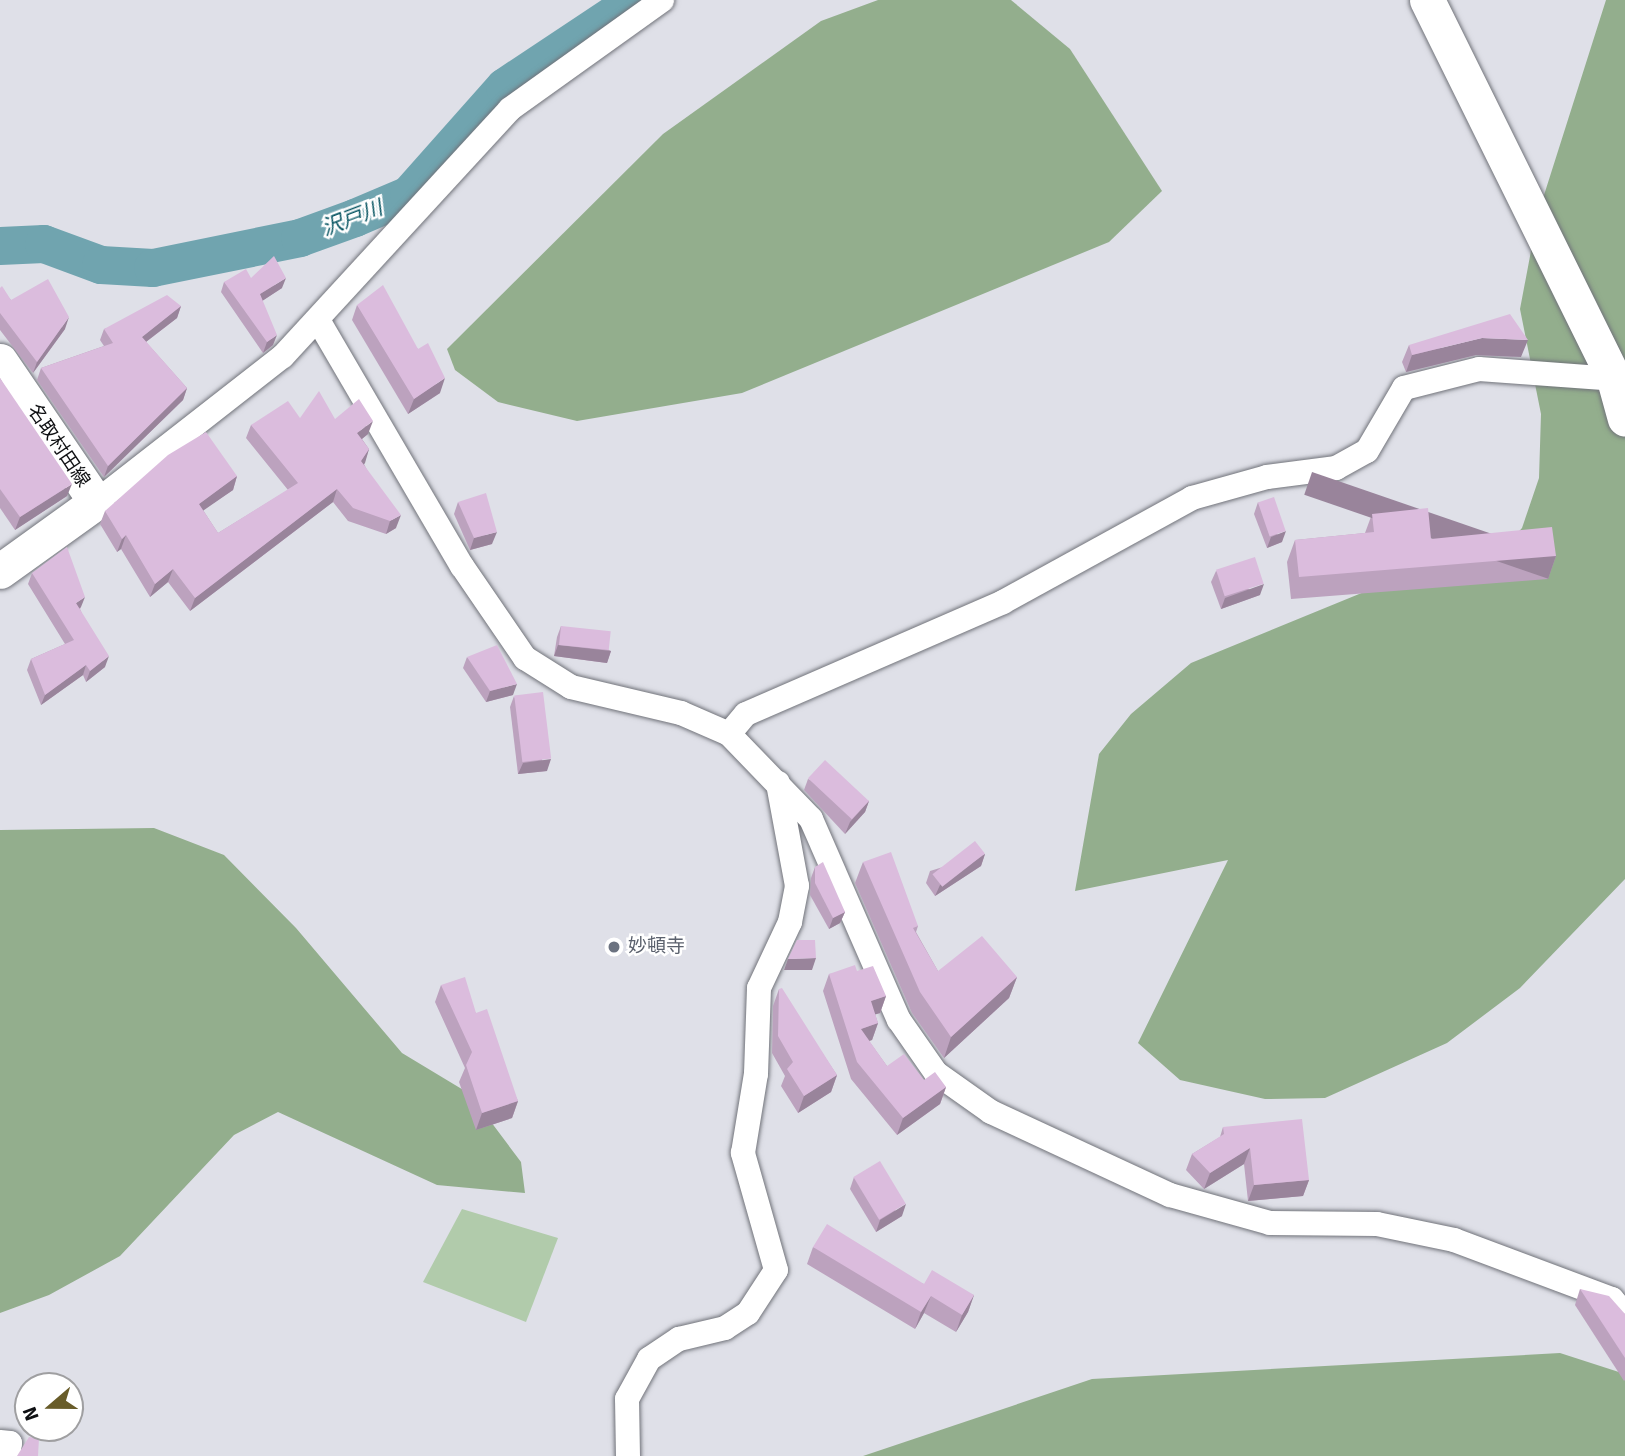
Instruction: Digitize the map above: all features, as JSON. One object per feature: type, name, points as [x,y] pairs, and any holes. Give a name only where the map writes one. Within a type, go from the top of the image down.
[{"type":"street","points":[[96,502],[263,372],[318,320],[510,110],[662,0]]},
{"type":"street","points":[[1426,0],[1620,383],[1625,419]]},
{"type":"street","points":[[318,320],[462,566],[524,658],[570,687],[681,713],[729,734],[778,780],[811,819],[836,867],[898,1020],[936,1073],[990,1112],[1170,1195],[1270,1223],[1377,1224],[1454,1240],[1612,1299],[1625,1314]]},
{"type":"street","name":"名取村田線","points":[[0,361],[96,502],[0,571]]},
{"type":"street","points":[[729,734],[746,713],[1003,602],[1192,498],[1267,477],[1336,468],[1367,451],[1404,388],[1479,369],[1620,383]]},
{"type":"street","points":[[628,1456],[627,1399],[649,1359],[680,1339],[725,1328],[748,1313],[776,1270],[743,1153],[756,1074],[759,988],[790,922],[797,886],[778,780]]},
{"type":"street","points":[[0,1442],[10,1443],[8,1456]]},
{"type":"green space","points":[[878,0],[1011,0],[1070,49],[1162,191],[1109,242],[742,393],[577,421],[498,402],[455,370],[447,349],[663,134],[821,21]]},
{"type":"green space","points":[[1606,0],[1625,0],[1625,879],[1520,988],[1447,1043],[1325,1098],[1265,1099],[1180,1080],[1138,1043],[1228,860],[1075,891],[1099,754],[1131,714],[1191,663],[1364,592],[1484,570],[1522,528],[1539,478],[1541,414],[1520,309],[1538,214]]},
{"type":"green space","points":[[154,828],[224,855],[296,928],[402,1053],[470,1094],[521,1162],[525,1193],[437,1185],[278,1112],[234,1135],[120,1256],[49,1295],[0,1313],[0,830]]},
{"type":"green space","points":[[462,1209],[558,1238],[526,1322],[423,1282]]},
{"type":"green space","points":[[1560,1353],[1625,1374],[1625,1456],[863,1456],[1092,1379]]},
{"type":"building","points":[[274,256],[286,278],[260,294],[277,335],[267,342],[224,282],[246,269],[251,278]]},
{"type":"building","points":[[48,279],[69,317],[37,362],[0,313],[0,288],[2,286],[11,300]]},
{"type":"building","points":[[383,285],[418,349],[428,343],[445,378],[414,399],[357,305]]},
{"type":"building","points":[[167,295],[181,306],[142,337],[187,388],[108,466],[41,368],[113,343],[104,329]]},
{"type":"building","points":[[1510,314],[1528,340],[1482,338],[1412,355],[1409,345]]},
{"type":"building","points":[[0,378],[72,484],[20,517],[0,489]]},
{"type":"building","points":[[319,391],[335,419],[359,399],[373,421],[357,433],[369,449],[361,461],[401,515],[390,521],[353,508],[337,489],[195,598],[173,569],[155,584],[126,535],[122,539],[105,511],[168,455],[206,432],[237,476],[199,504],[218,533],[298,483],[251,425],[288,401],[300,418]]},
{"type":"building","points":[[486,493],[497,532],[474,538],[458,502]]},
{"type":"building","points":[[1274,497],[1286,531],[1270,537],[1258,503]]},
{"type":"building","points":[[1428,508],[1431,539],[1552,527],[1556,556],[1299,577],[1295,540],[1374,532],[1372,514]]},
{"type":"building","points":[[67,547],[85,597],[76,603],[109,656],[90,671],[86,665],[45,695],[31,659],[74,640],[32,573]]},
{"type":"building","points":[[1255,557],[1264,584],[1225,596],[1216,570]]},
{"type":"building","points":[[561,626],[611,631],[609,650],[559,645]]},
{"type":"building","points":[[497,645],[517,684],[490,691],[467,657]]},
{"type":"building","points":[[543,692],[551,759],[522,762],[514,696]]},
{"type":"building","points":[[825,760],[869,801],[852,819],[808,778]]},
{"type":"building","points":[[975,841],[985,854],[942,887],[932,874]]},
{"type":"building","points":[[891,852],[918,926],[913,928],[938,971],[982,936],[1017,977],[951,1037],[920,992],[863,862]]},
{"type":"building","points":[[823,862],[845,912],[833,918],[815,883],[815,867]]},
{"type":"building","points":[[797,940],[815,940],[816,958],[788,959]]},
{"type":"building","points":[[855,965],[857,971],[873,966],[886,996],[871,1001],[878,1023],[861,1029],[887,1066],[904,1054],[924,1080],[935,1072],[946,1087],[903,1118],[857,1062],[829,974]]},
{"type":"building","points":[[465,977],[476,1013],[487,1009],[518,1101],[482,1113],[466,1065],[472,1052],[441,985]]},
{"type":"building","points":[[782,988],[837,1075],[804,1096],[787,1069],[793,1062],[778,1036],[779,989]]},
{"type":"building","points":[[1302,1119],[1309,1180],[1254,1185],[1250,1148],[1210,1173],[1192,1154],[1224,1134],[1223,1127]]},
{"type":"building","points":[[880,1161],[906,1204],[879,1220],[853,1177]]},
{"type":"building","points":[[827,1224],[924,1284],[932,1270],[974,1295],[962,1315],[931,1296],[921,1312],[813,1247]]},
{"type":"building","points":[[1580,1289],[1609,1296],[1625,1314],[1625,1358]]},
{"type":"building","points":[[26,1442],[39,1442],[38,1456],[17,1456]]},
{"type":"waterway","name":"沢戸川","points":[[0,246],[44,244],[101,265],[153,268],[300,238],[355,218],[409,195],[505,87],[636,0]]},
{"type":"place","name":"妙頓寺","points":[[614,947]]}]
